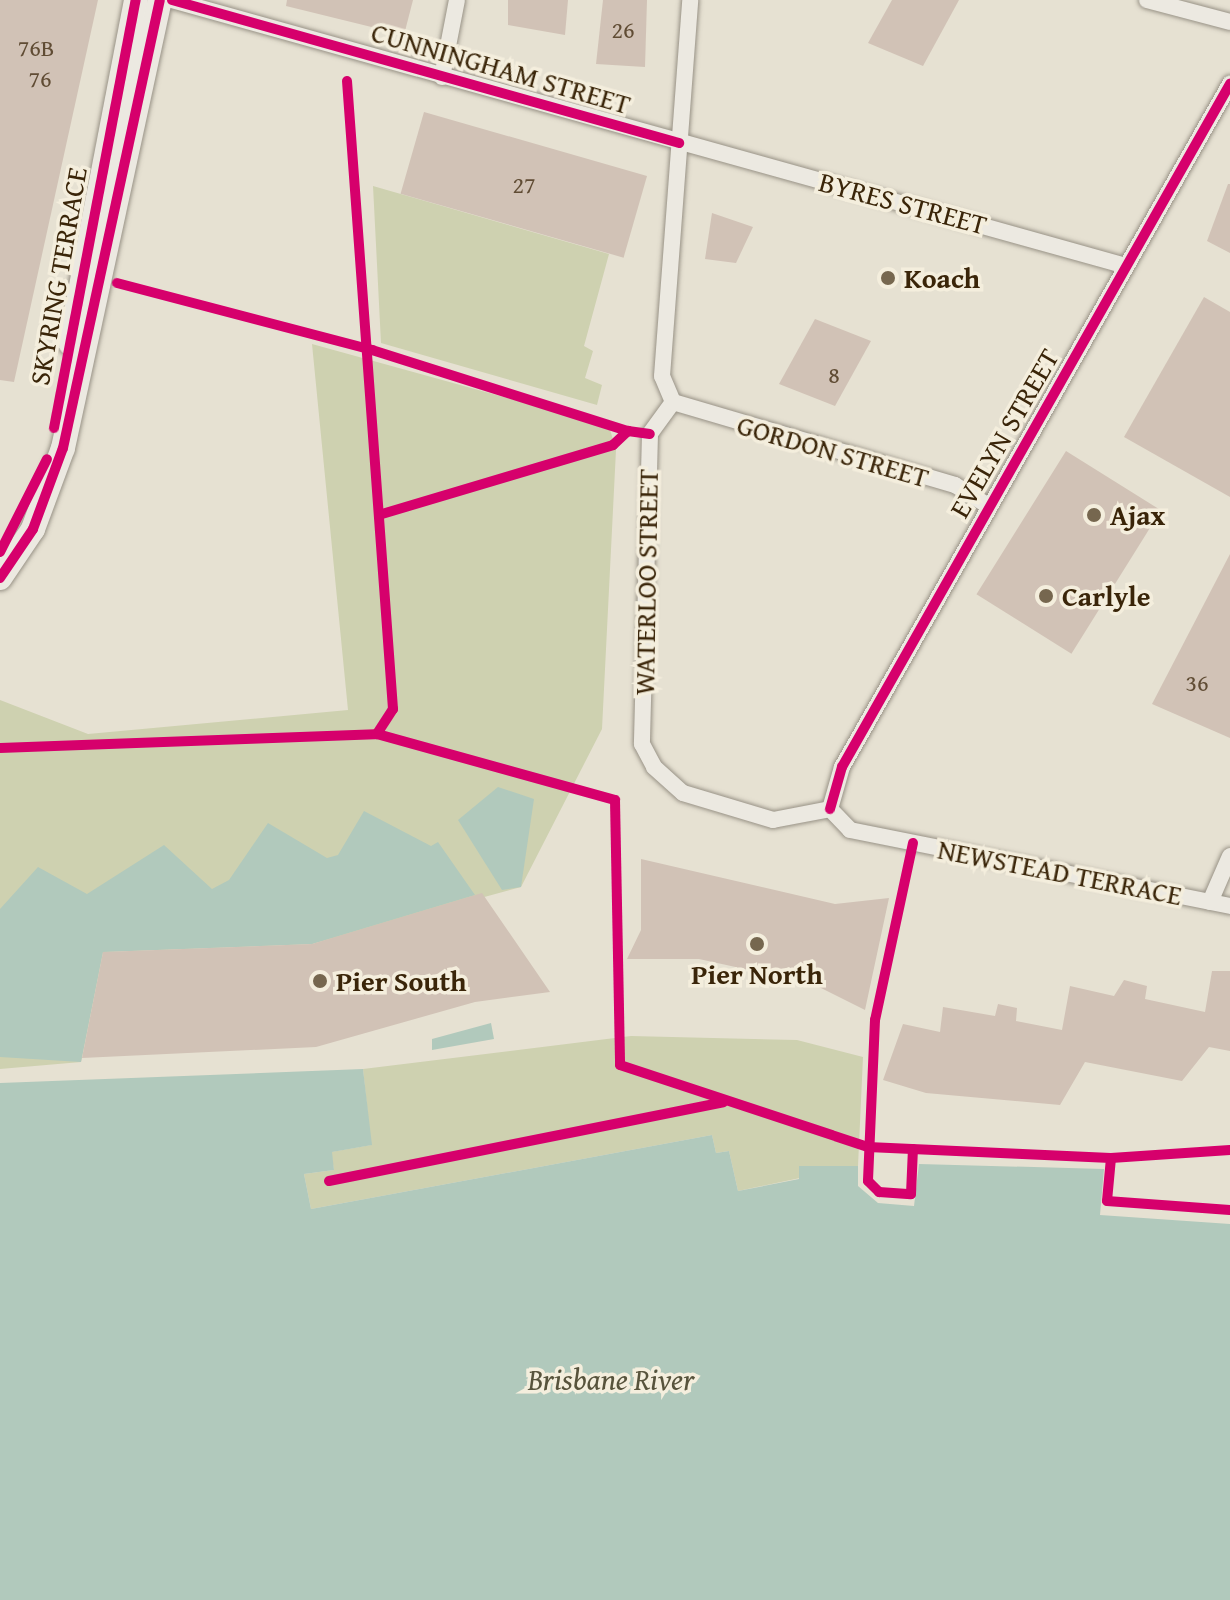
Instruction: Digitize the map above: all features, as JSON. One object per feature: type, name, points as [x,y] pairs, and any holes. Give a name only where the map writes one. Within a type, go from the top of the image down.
[{"type":"street","name":"SKYRING TERRACE","points":[[0,552],[45,467],[136,0]]},
{"type":"street","name":"SKYRING TERRACE","points":[[0,578],[33,529],[63,448],[160,0]]},
{"type":"street","name":"CUNNINGHAM STREET","points":[[172,0],[679,143]]},
{"type":"street","points":[[442,77],[457,0]]},
{"type":"street","points":[[673,402],[662,376],[690,0]]},
{"type":"street","points":[[1147,0],[1230,22]]},
{"type":"street","name":"EVELYN STREET","points":[[830,809],[842,767],[1230,84]]},
{"type":"street","name":"BYRES STREET","points":[[679,143],[1126,266]]},
{"type":"street","name":"GORDON STREET","points":[[673,402],[955,485],[990,507]]},
{"type":"street","name":"WATERLOO STREET","points":[[673,402],[650,434],[642,744],[654,767],[683,793],[773,820],[830,809]]},
{"type":"street","name":"NEWSTEAD TERRACE","points":[[830,809],[850,830],[1230,906]]},
{"type":"street","points":[[1210,902],[1230,856]]},
{"type":"shaded area","points":[[373,186],[609,254],[584,346],[593,351],[585,378],[602,385],[597,405],[381,343]]},
{"type":"shaded area","points":[[312,344],[609,426],[616,450],[602,729],[521,887],[312,944],[103,952],[81,1062],[0,1069],[0,700],[88,734],[348,710]]},
{"type":"shaded area","points":[[631,1036],[797,1040],[863,1057],[858,1166],[800,1166],[800,1178],[738,1191],[729,1151],[716,1153],[712,1135],[311,1209],[304,1174],[334,1170],[331,1152],[371,1145],[363,1069]]},
{"type":"water","points":[[498,787],[534,799],[521,887],[502,890],[458,820]]},
{"type":"water","points":[[364,811],[431,846],[438,842],[475,895],[312,944],[103,952],[81,1062],[0,1057],[0,909],[38,867],[87,894],[164,845],[212,889],[229,880],[268,823],[327,858],[338,855]]},
{"type":"water","points":[[491,1023],[494,1039],[432,1050],[432,1039]]},
{"type":"water","name":"Brisbane River","points":[[363,1069],[372,1145],[332,1152],[334,1170],[304,1174],[311,1209],[712,1135],[716,1153],[729,1151],[738,1191],[799,1179],[799,1166],[858,1166],[858,1186],[878,1203],[914,1206],[919,1164],[1104,1169],[1100,1215],[1230,1224],[1230,1600],[0,1600],[0,1083]]},
{"type":"building","points":[[0,0],[98,0],[14,382],[0,380]]},
{"type":"building","points":[[287,0],[413,0],[404,35],[286,6]]},
{"type":"building","points":[[508,0],[568,0],[565,35],[508,25]]},
{"type":"building","points":[[603,0],[647,0],[645,67],[596,64]]},
{"type":"building","points":[[892,0],[959,0],[923,66],[868,43]]},
{"type":"building","points":[[424,112],[647,176],[624,258],[401,194]]},
{"type":"building","points":[[1230,184],[1230,253],[1207,241]]},
{"type":"building","points":[[712,213],[753,227],[736,263],[705,259]]},
{"type":"building","points":[[1204,297],[1230,312],[1230,497],[1124,437]]},
{"type":"building","points":[[815,319],[871,341],[835,406],[779,384]]},
{"type":"building","points":[[1066,451],[1161,510],[1071,654],[976,594]]},
{"type":"building","points":[[1230,554],[1230,738],[1152,704]]},
{"type":"building","name":"Pier North","points":[[641,859],[835,904],[889,898],[865,1010],[813,984],[699,959],[627,959],[641,930]]},
{"type":"building","name":"Pier South","points":[[482,893],[550,992],[475,1002],[316,1047],[82,1058],[103,952],[312,944]]},
{"type":"building","points":[[1212,971],[1230,971],[1230,1051],[1209,1047],[1182,1081],[1085,1062],[1060,1105],[926,1093],[883,1080],[903,1024],[940,1032],[943,1007],[995,1016],[998,1004],[1017,1008],[1016,1021],[1062,1030],[1070,986],[1114,996],[1124,980],[1147,986],[1145,999],[1205,1012]]},
{"type":"cycle path","points":[[54,428],[136,0]]},
{"type":"cycle path","points":[[0,578],[33,529],[63,448],[160,0]]},
{"type":"cycle path","points":[[172,0],[679,143]]},
{"type":"cycle path","points":[[347,81],[393,709],[377,734]]},
{"type":"cycle path","points":[[830,809],[842,767],[1230,84]]},
{"type":"cycle path","points":[[117,283],[372,350],[628,431]]},
{"type":"cycle path","points":[[382,514],[613,445],[628,431],[650,434]]},
{"type":"cycle path","points":[[0,552],[47,459]]},
{"type":"cycle path","points":[[0,748],[377,734],[615,800],[620,1065],[868,1147],[1111,1158],[1230,1150]]},
{"type":"cycle path","points":[[913,843],[875,1020],[868,1181],[879,1192],[911,1194],[913,1149]]},
{"type":"cycle path","points":[[329,1181],[723,1102]]},
{"type":"cycle path","points":[[1111,1158],[1107,1201],[1230,1210]]},
{"type":"place","name":"Koach","points":[[888,278]]},
{"type":"place","name":"Ajax","points":[[1094,515]]},
{"type":"place","name":"Carlyle","points":[[1046,596]]},
{"type":"place","name":"Pier North","points":[[757,944]]},
{"type":"place","name":"Pier South","points":[[320,981]]}]
